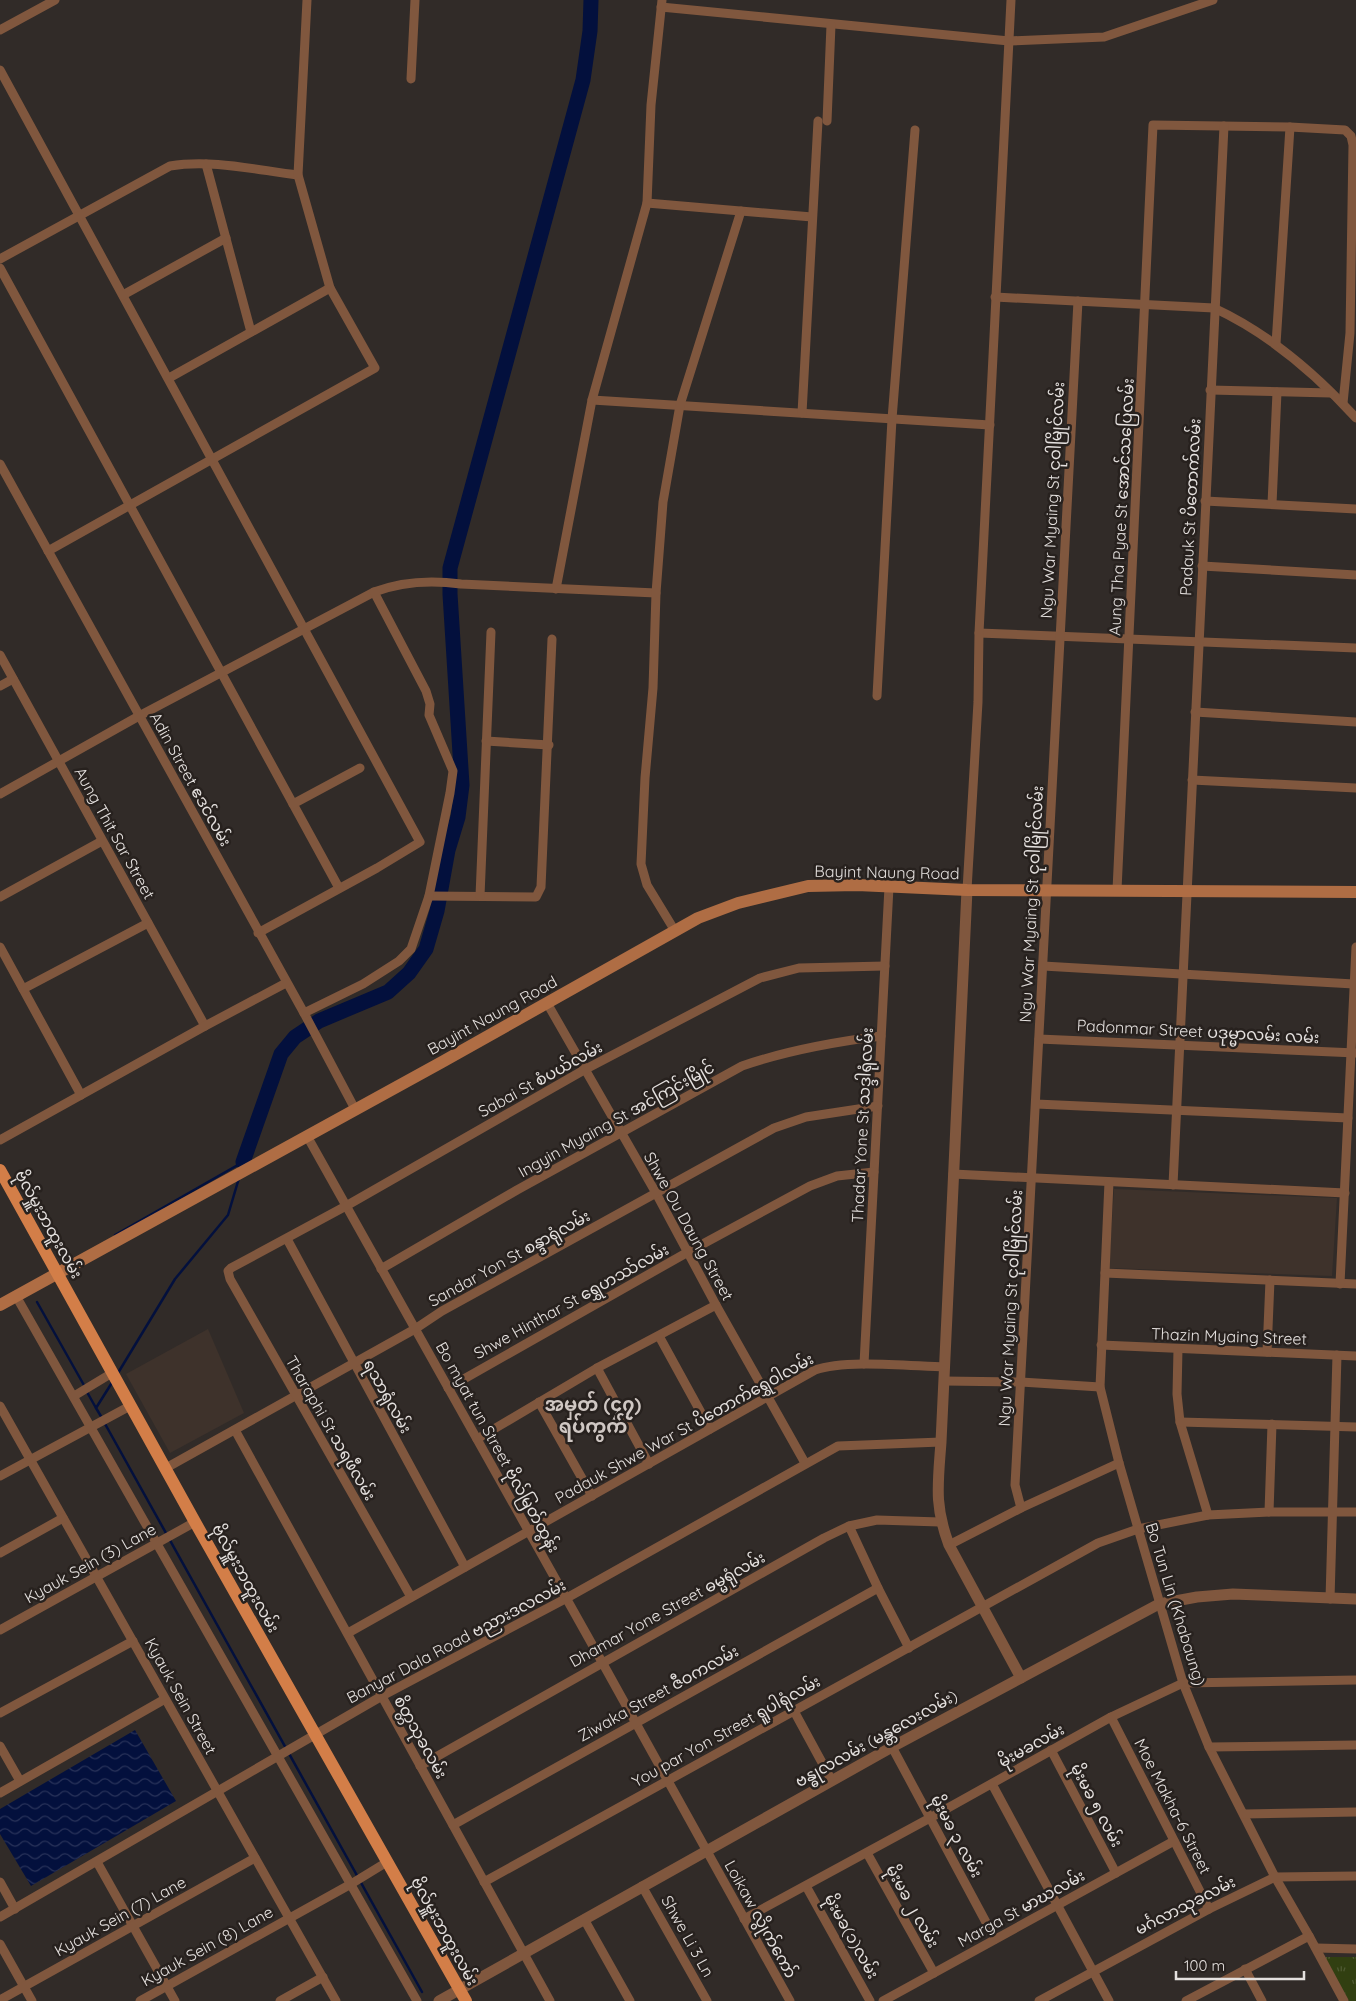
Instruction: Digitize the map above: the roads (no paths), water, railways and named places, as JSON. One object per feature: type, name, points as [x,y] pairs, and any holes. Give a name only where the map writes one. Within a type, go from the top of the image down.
[{"type":"main road","name":"Bayint Naung Road","points":[[0,1305],[698,918],[738,903],[808,886],[967,890],[1356,892]]},
{"type":"main road","name":"ဗိုလ်မှူးဘထူးလမ်း","points":[[0,1170],[58,1273],[107,1376],[130,1406],[166,1468],[462,1995]]},
{"type":"street","points":[[0,30],[55,0]]},
{"type":"street","points":[[48,551],[374,368],[330,288],[298,176],[307,0]]},
{"type":"street","points":[[411,79],[415,0]]},
{"type":"street","points":[[1011,0],[979,633],[978,702],[937,1497],[940,1522],[949,1545],[1021,1678]]},
{"type":"street","points":[[556,589],[592,400],[647,203],[651,105],[662,4],[831,25],[1009,40],[1104,37],[1213,0]]},
{"type":"street","points":[[802,413],[812,217],[831,25]]},
{"type":"street","points":[[0,70],[420,842],[377,868],[258,933]]},
{"type":"street","name":"Aung Tha Pyae St အောင်သပြေလမ်း","points":[[1117,890],[1154,124],[1224,126]]},
{"type":"street","points":[[1224,126],[1345,130],[1351,136],[1353,145],[1353,333],[1342,402]]},
{"type":"street","name":"Padauk St ပိတောက်လမ်း","points":[[1173,1185],[1224,126]]},
{"type":"street","points":[[1276,344],[1290,127]]},
{"type":"street","points":[[877,696],[892,419],[915,130]]},
{"type":"street","points":[[0,259],[170,166],[188,163],[206,164],[298,176]]},
{"type":"street","points":[[206,164],[251,332]]},
{"type":"street","points":[[647,203],[812,217]]},
{"type":"street","points":[[675,931],[647,886],[641,864],[644,778],[653,688],[656,594],[663,502],[680,405],[741,211]]},
{"type":"street","points":[[123,295],[226,238]]},
{"type":"street","points":[[0,268],[339,888]]},
{"type":"street","points":[[169,378],[330,288]]},
{"type":"street","points":[[996,297],[1214,308],[1236,318],[1276,344],[1342,402],[1356,418]]},
{"type":"street","name":"Ngu War Myaing St ငုဝါမြိုင်လမ်း","points":[[1021,1508],[1014,1485],[1078,301]]},
{"type":"street","points":[[1210,390],[1331,393]]},
{"type":"street","points":[[1272,504],[1277,392]]},
{"type":"street","points":[[592,400],[990,425]]},
{"type":"street","name":"Adin Street ဧဒင်လမ်း","points":[[0,464],[355,1109]]},
{"type":"street","points":[[1205,501],[1356,509]]},
{"type":"street","points":[[1202,566],[1356,575]]},
{"type":"street","points":[[0,794],[139,716],[222,674],[374,592],[392,585],[436,581],[461,584],[656,594]]},
{"type":"street","points":[[306,1017],[400,961],[411,949],[433,896],[450,793],[452,771],[430,715],[430,704],[426,691],[374,592]]},
{"type":"street","points":[[480,896],[491,632]]},
{"type":"street","points":[[979,633],[1356,648]]},
{"type":"street","points":[[433,896],[536,897],[539,893],[541,886],[549,745],[552,639]]},
{"type":"street","name":"Aung Thit Sar Street","points":[[0,655],[204,1026]]},
{"type":"street","points":[[0,686],[13,679]]},
{"type":"street","points":[[1195,712],[1356,722]]},
{"type":"street","points":[[486,741],[549,745]]},
{"type":"street","points":[[293,804],[360,768]]},
{"type":"street","points":[[1192,780],[1356,788]]},
{"type":"street","points":[[0,897],[102,841]]},
{"type":"street","name":"Thadar Yone St သဒ္ဒါရုံလမ်း","points":[[864,1364],[889,887]]},
{"type":"street","points":[[23,989],[148,923]]},
{"type":"street","points":[[0,947],[81,1095]]},
{"type":"street","points":[[1340,1284],[1348,1118],[1354,1053],[1356,947]]},
{"type":"street","name":"Sabai St စံပယ်လမ်း","points":[[228,1271],[584,1070],[760,978],[799,968],[885,966]]},
{"type":"street","points":[[1043,966],[1354,984]]},
{"type":"street","points":[[0,1140],[204,1026],[286,984]]},
{"type":"street","name":"Shwe Ou Daung Street","points":[[547,1003],[656,1193],[716,1305],[805,1463]]},
{"type":"street","name":"Ingyin Myaing St အင်ကြင်းမြိုင်","points":[[381,1268],[742,1066],[771,1056],[834,1042],[881,1036]]},
{"type":"street","name":"Padonmar Street ပဒုမ္မာလမ်း လမ်း","points":[[1039,1039],[1354,1053]]},
{"type":"street","points":[[1036,1104],[1348,1118]]},
{"type":"street","name":"Sandar Yon St စန္ဒာရုံလမ်း","points":[[166,1468],[415,1329],[442,1311],[774,1128],[806,1117],[878,1106]]},
{"type":"street","name":"Bo myat tun Street ဗိုလ်မြတ်ထွန်း","points":[[307,1136],[707,1850]]},
{"type":"street","name":"Shwe Hinthar St ရွှေဟဿ်လမ်း","points":[[448,1388],[688,1252],[810,1186],[837,1176],[874,1172]]},
{"type":"street","points":[[954,1174],[1345,1193]]},
{"type":"street","name":"Bo Tun Lin (Khabaung)","points":[[1109,1182],[1100,1386],[1118,1463],[1183,1683],[1209,1747],[1274,1877],[1316,1948],[1344,2001]]},
{"type":"street","name":"ရသာရုံလမ်း","points":[[287,1239],[465,1567]]},
{"type":"street","name":"Tharaphi St သရဖီလမ်း","points":[[228,1271],[230,1279],[411,1598]]},
{"type":"street","points":[[1105,1273],[1356,1284]]},
{"type":"street","points":[[1267,1352],[1270,1280]]},
{"type":"street","points":[[16,1296],[95,1424],[277,1758],[353,1883],[417,2001]]},
{"type":"street","points":[[476,1439],[597,1368],[716,1305]]},
{"type":"street","points":[[659,1336],[710,1429]]},
{"type":"street","name":"Thazin Myaing Street","points":[[1101,1345],[1356,1356]]},
{"type":"street","points":[[1178,1349],[1177,1394],[1180,1422],[1208,1515]]},
{"type":"street","points":[[1330,1599],[1331,1511],[1337,1355]]},
{"type":"street","name":"Padauk Shwe War St ပိတောက်ရွှေဝါလမ်း","points":[[348,1633],[815,1370],[826,1366],[864,1364],[945,1366]]},
{"type":"street","points":[[597,1368],[649,1464]]},
{"type":"street","points":[[76,1394],[107,1376]]},
{"type":"street","points":[[944,1381],[1100,1386]]},
{"type":"street","points":[[539,1402],[592,1496]]},
{"type":"street","name":"Kyauk Sein Street","points":[[0,1406],[336,2001]]},
{"type":"street","points":[[0,1476],[130,1406]]},
{"type":"street","points":[[1180,1422],[1356,1427]]},
{"type":"street","points":[[1269,1512],[1272,1424]]},
{"type":"street","name":"စိတ္တသုခလမ်း","points":[[235,1430],[550,2001]]},
{"type":"street","name":"Banyar Dala Road ဗညားဒလလမ်း","points":[[0,1917],[382,1696],[565,1599],[838,1446],[941,1442]]},
{"type":"street","points":[[949,1545],[1021,1508],[1118,1463]]},
{"type":"street","name":"You par Yon Street ရူပါရုံလမ်း","points":[[484,1882],[1098,1543],[1138,1529],[1208,1515],[1269,1512],[1356,1512]]},
{"type":"street","points":[[0,1553],[63,1518]]},
{"type":"street","name":"Dhamar Yone Street ဓမ္မရုံလမ်း","points":[[420,1766],[602,1662],[824,1538],[849,1526],[877,1520],[940,1522]]},
{"type":"street","name":"Kyauk Sein (3) Lane","points":[[0,1630],[195,1522]]},
{"type":"street","points":[[849,1526],[909,1648]]},
{"type":"street","name":"Ziwaka Street ဇီဝကလမ်း","points":[[453,1825],[878,1588]]},
{"type":"street","name":"ဗန္ဓုလလမ်း (မန္တလေးလမ်း)","points":[[439,2001],[462,1995],[523,1953],[642,1886],[892,1747],[1159,1604],[1197,1597],[1233,1594],[1356,1599]]},
{"type":"street","points":[[0,1713],[133,1641]]},
{"type":"street","name":"မိုးမခလမ်း","points":[[744,1919],[1111,1717],[1183,1683],[1356,1680]]},
{"type":"street","points":[[0,1793],[165,1699]]},
{"type":"street","points":[[794,1711],[832,1780]]},
{"type":"street","name":"Moe Makha-6 Street","points":[[1111,1717],[1209,1909]]},
{"type":"street","points":[[1209,1747],[1356,1745]]},
{"type":"street","points":[[0,1746],[20,1781]]},
{"type":"street","name":"မိုးမခ ၃ လမ်း","points":[[892,1747],[995,1939]]},
{"type":"street","name":"မိုးမခ ၅ လမ်း","points":[[1051,1750],[1116,1873]]},
{"type":"street","points":[[992,1784],[1108,2001]]},
{"type":"street","points":[[1244,1814],[1356,1812]]},
{"type":"street","name":"Marga St မာဃလမ်း","points":[[883,2001],[1174,1841]]},
{"type":"street","name":"Loikaw လွိုက်ကော်","points":[[707,1850],[790,2001]]},
{"type":"street","name":"မိုးမခ ၂ လမ်း","points":[[867,1853],[934,1973]]},
{"type":"street","name":"Kyauk Sein (7) Lane","points":[[0,2000],[255,1858]]},
{"type":"street","points":[[97,1862],[175,2001]]},
{"type":"street","name":"Kyauk Sein (8) Lane","points":[[140,2001],[353,1883],[387,1862]]},
{"type":"street","name":"မင်္ဂလာသုခလမ်း","points":[[1039,2001],[1209,1909],[1274,1877],[1356,1876]]},
{"type":"street","points":[[0,1882],[15,1909]]},
{"type":"street","name":"Shwe Li 3 Ln","points":[[642,1886],[707,2001]]},
{"type":"street","name":"မိုးမခ(၁)လမ်း","points":[[806,1886],[870,2001]]},
{"type":"street","points":[[584,1919],[630,2001]]},
{"type":"street","points":[[1186,2001],[1309,1936]]},
{"type":"street","points":[[0,1944],[32,2001]]},
{"type":"street","points":[[1316,1948],[1356,1948]]},
{"type":"street","points":[[1245,1969],[1262,2001]]},
{"type":"street","points":[[280,2001],[323,1977]]},
{"type":"water","points":[[135,1730],[176,1801],[31,1886],[0,1834],[0,1809]]},
{"type":"waterway","points":[[243,1162],[281,1054],[295,1037],[319,1021],[388,992],[409,973],[426,949],[437,911],[448,850],[458,817],[462,785],[450,568],[583,80],[590,31],[591,0]]},
{"type":"waterway","points":[[115,1235],[243,1162]]},
{"type":"waterway","points":[[118,1373],[175,1279],[228,1215],[239,1178]]},
{"type":"waterway","points":[[37,1302],[85,1387]]},
{"type":"waterway","points":[[102,1418],[96,1408],[113,1381]]},
{"type":"waterway","points":[[87,1392],[96,1408]]},
{"type":"waterway","points":[[104,1422],[422,1992]]},
{"type":"district","name":"အမှတ် (၄၇) ရပ်ကွက်","points":[[593,1415]]}]
